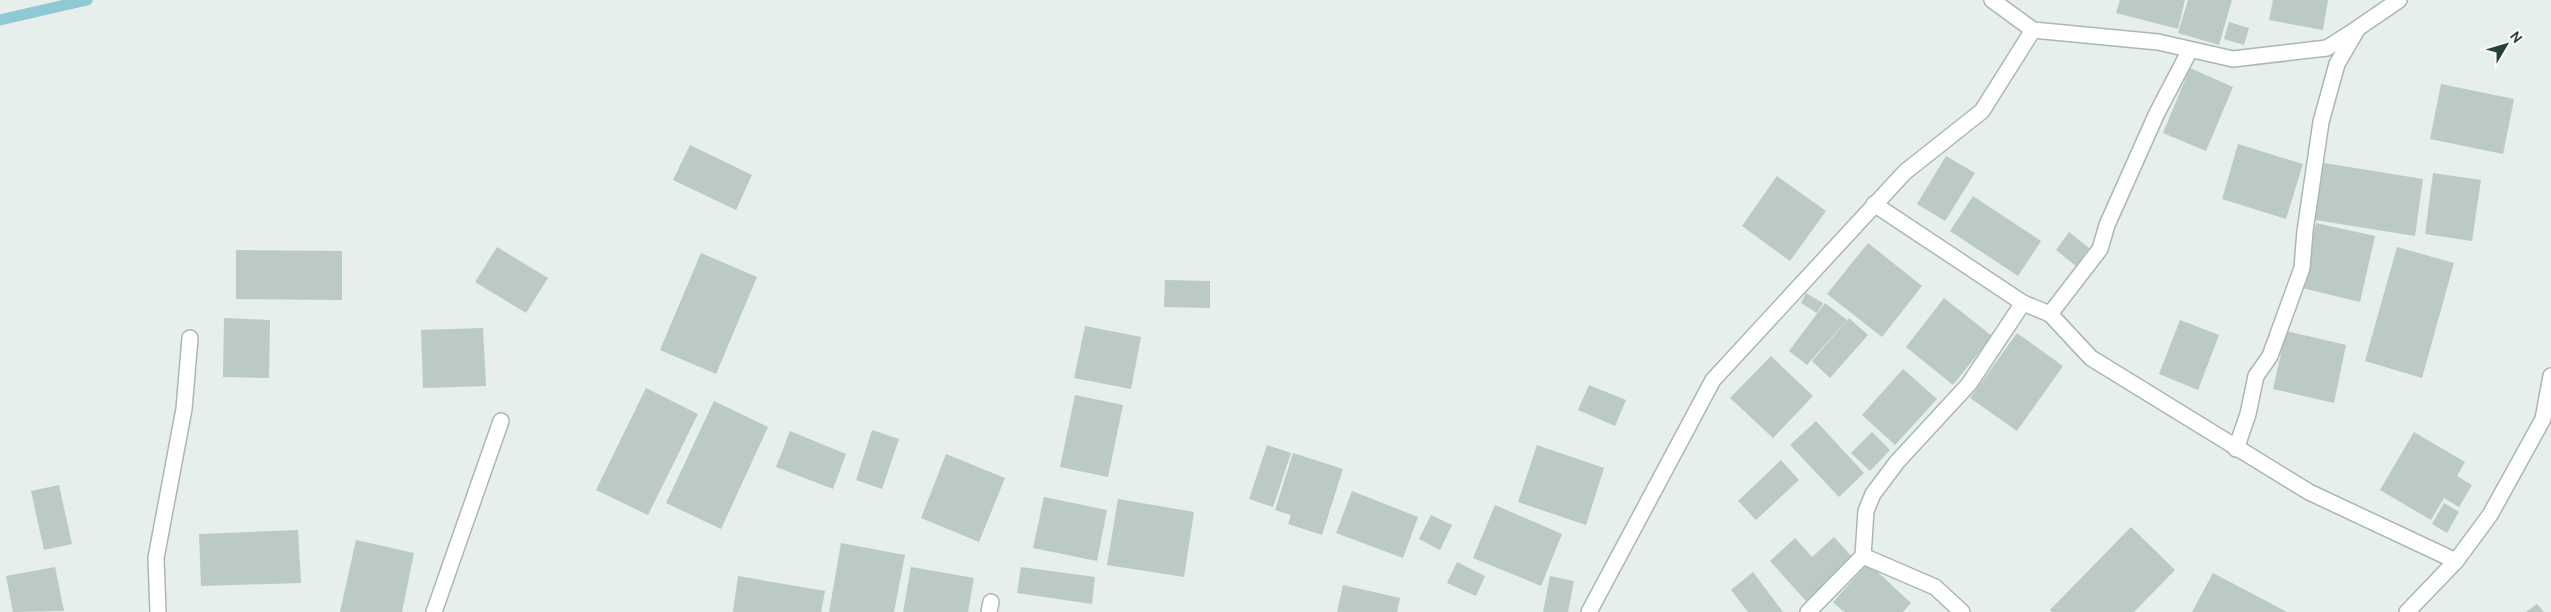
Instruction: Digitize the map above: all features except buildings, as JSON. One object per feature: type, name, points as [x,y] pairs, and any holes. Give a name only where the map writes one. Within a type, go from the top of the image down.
[{"type":"street","points":[[1992,0],[2032,30],[2158,42],[2233,59],[2327,48],[2399,0]]},
{"type":"street","points":[[2236,448],[2248,414],[2256,376],[2270,356],[2302,268],[2305,231],[2321,122],[2337,64],[2358,28]]},
{"type":"street","points":[[1589,612],[1713,380],[1905,172],[1982,111],[2032,30]]},
{"type":"street","points":[[2050,314],[2100,249],[2106,225],[2157,113],[2190,50]]},
{"type":"street","points":[[1874,204],[2023,303],[2050,314],[2091,358],[2236,448],[2309,492],[2456,561]]},
{"type":"street","points":[[1808,612],[1863,556],[1866,511],[1873,494],[1896,462],[1969,384],[2023,303]]},
{"type":"street","points":[[158,612],[156,558],[184,409],[190,338]]},
{"type":"street","points":[[2406,612],[2456,561],[2490,515],[2543,419],[2551,376]]},
{"type":"street","points":[[434,612],[501,421]]},
{"type":"street","points":[[1863,556],[1934,587],[1962,612]]},
{"type":"waterway","points":[[0,20],[87,0]]}]
